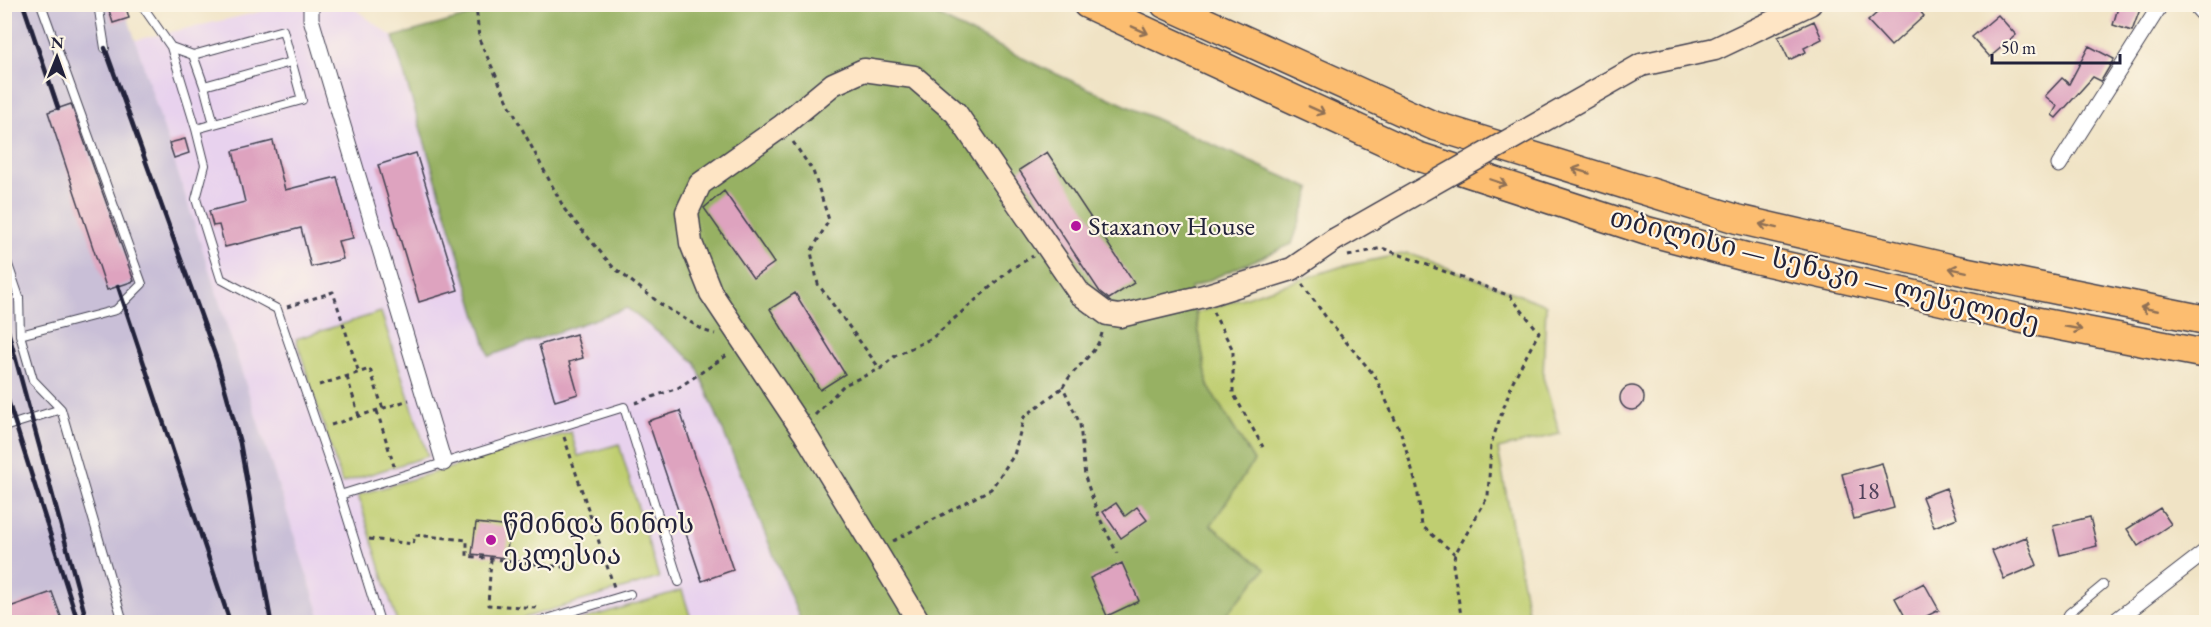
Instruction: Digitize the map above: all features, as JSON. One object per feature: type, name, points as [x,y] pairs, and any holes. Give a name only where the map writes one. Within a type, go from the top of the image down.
[{"type":"highway","name":"თბილისი — სენაკი — ლესელიძე","points":[[1087,4],[1417,156],[1647,231],[1746,257],[2018,318],[2206,354]]},
{"type":"highway","name":"თბილისი — სენაკი — ლესელიძე","points":[[1165,4],[1432,125],[1737,219],[1958,270],[2206,320]]},
{"type":"street","points":[[311,4],[311,19],[444,463]]},
{"type":"street","points":[[919,622],[874,552],[805,434],[711,293],[691,243],[687,212],[700,184],[782,126],[833,84],[864,70],[914,77],[956,112],[1080,294],[1107,314],[1120,316],[1204,296],[1292,269],[1335,249],[1641,65],[1715,49],[1810,4]]},
{"type":"street","points":[[2059,165],[2162,4]]},
{"type":"street","points":[[2194,4],[2206,17]]},
{"type":"street","points":[[2114,622],[2206,551]]},
{"type":"lane","points":[[20,335],[116,310],[142,284],[41,4]]},
{"type":"lane","points":[[98,4],[105,48]]},
{"type":"lane","points":[[141,4],[171,47],[196,129],[205,165],[196,199],[221,279],[277,309],[380,622]]},
{"type":"lane","points":[[171,47],[193,55],[283,30],[302,100],[196,129]]},
{"type":"lane","points":[[193,55],[214,124]]},
{"type":"lane","points":[[204,86],[291,62]]},
{"type":"lane","points":[[4,253],[19,297],[20,335],[33,380],[61,409],[123,622]]},
{"type":"lane","points":[[340,495],[624,407],[679,582]]},
{"type":"lane","points":[[4,427],[61,409]]},
{"type":"lane","points":[[2062,622],[2069,613],[2103,585]]},
{"type":"lane","points":[[537,622],[630,594]]},
{"type":"path","points":[[476,4],[479,39],[510,106],[564,210],[613,267],[662,305],[705,331],[745,343]]},
{"type":"path","points":[[782,126],[813,171],[830,220],[811,252],[818,284],[880,369]]},
{"type":"path","points":[[805,434],[818,410],[844,385],[880,369],[895,356],[932,338],[1011,269],[1047,248]]},
{"type":"path","points":[[1335,249],[1382,248],[1510,296],[1539,332],[1513,381],[1491,444],[1488,496],[1455,554],[1453,565],[1462,622]]},
{"type":"path","points":[[1292,269],[1331,324],[1375,376],[1401,433],[1417,487],[1422,526],[1455,554]]},
{"type":"path","points":[[277,309],[333,292],[359,373]]},
{"type":"path","points":[[1204,296],[1233,350],[1233,393],[1263,447]]},
{"type":"path","points":[[874,552],[991,489],[1014,455],[1024,417],[1064,387],[1072,371],[1099,346],[1107,314]]},
{"type":"path","points":[[624,407],[678,388],[745,343]]},
{"type":"path","points":[[319,385],[370,369],[383,409]]},
{"type":"path","points":[[347,376],[359,416]]},
{"type":"path","points":[[1064,387],[1080,424],[1085,477],[1099,517],[1117,553]]},
{"type":"path","points":[[331,425],[425,395]]},
{"type":"path","points":[[377,411],[397,477]]},
{"type":"path","points":[[560,427],[618,598]]},
{"type":"path","points":[[369,539],[413,544],[415,536],[467,540],[467,556],[572,568]]},
{"type":"path","points":[[491,558],[488,604],[550,609],[558,616]]},
{"type":"shaded area","points":[[295,4],[349,5],[393,37],[489,356],[627,308],[695,362],[801,622],[510,622],[659,578],[619,445],[578,457],[571,432],[359,495],[397,622],[322,622],[135,40]]},
{"type":"shaded area","points":[[4,5],[124,5],[322,622],[5,622]]},
{"type":"green space","points":[[508,5],[915,5],[1041,67],[1311,189],[1292,244],[1191,288],[1208,386],[1254,461],[1211,525],[1265,569],[1220,622],[801,622],[695,362],[627,308],[489,356],[393,37]]},
{"type":"green space","points":[[1408,253],[1546,305],[1543,377],[1560,434],[1498,449],[1529,617],[1539,622],[1220,622],[1265,569],[1210,525],[1254,461],[1208,386],[1196,313],[1343,266]]},
{"type":"green space","points":[[381,312],[428,456],[342,483],[296,339]]},
{"type":"green space","points":[[571,432],[578,456],[619,444],[659,578],[510,622],[397,622],[358,495]]},
{"type":"green space","points":[[682,590],[692,622],[574,622]]},
{"type":"building","points":[[107,4],[125,4],[129,18],[113,23]]},
{"type":"building","points":[[1887,4],[1914,4],[1924,16],[1891,46],[1868,21]]},
{"type":"building","points":[[2119,4],[2142,4],[2132,31],[2113,25]]},
{"type":"building","points":[[1998,15],[2016,35],[1990,57],[1972,37]]},
{"type":"building","points":[[1814,21],[1822,39],[1804,48],[1806,52],[1789,60],[1778,37]]},
{"type":"building","points":[[2089,46],[2114,59],[2101,81],[2093,77],[2056,118],[2052,115],[2057,106],[2045,96],[2062,78],[2069,84]]},
{"type":"building","points":[[71,104],[134,281],[107,290],[48,112]]},
{"type":"building","points":[[185,139],[189,153],[174,158],[169,143]]},
{"type":"building","points":[[273,141],[285,190],[337,177],[353,238],[338,241],[343,259],[311,267],[301,228],[225,247],[219,225],[213,226],[209,211],[245,202],[233,151]]},
{"type":"building","name":"Staxanov House","points":[[1047,152],[1134,283],[1109,299],[1100,292],[1019,170]]},
{"type":"building","points":[[416,153],[458,290],[419,302],[378,165]]},
{"type":"building","points":[[724,191],[774,263],[753,278],[704,208]]},
{"type":"building","points":[[795,293],[845,374],[820,390],[770,309]]},
{"type":"building","points":[[576,334],[583,358],[569,362],[578,394],[555,401],[539,345]]},
{"type":"building","points":[[1632,386],[1640,390],[1644,398],[1640,406],[1632,410],[1624,406],[1620,398],[1624,390]]},
{"type":"building","points":[[680,411],[733,570],[702,581],[648,421]]},
{"type":"building","points":[[1882,463],[1894,508],[1854,519],[1842,474]]},
{"type":"building","points":[[1946,488],[1957,518],[1934,527],[1922,497]]},
{"type":"building","points":[[1116,503],[1125,516],[1137,507],[1147,520],[1121,538],[1103,512]]},
{"type":"building","points":[[2160,508],[2171,524],[2138,546],[2127,529]]},
{"type":"building","points":[[2090,517],[2097,546],[2060,555],[2053,526]]},
{"type":"building","name":"წმინდა ნინოს ეკლესია","points":[[476,523],[510,527],[506,558],[472,554]]},
{"type":"building","points":[[2026,537],[2037,565],[2004,579],[1992,551]]},
{"type":"building","points":[[1122,563],[1139,601],[1107,616],[1090,578]]},
{"type":"building","points":[[1924,583],[1939,610],[1915,622],[1908,622],[1895,598]]},
{"type":"building","points":[[52,592],[63,622],[4,622],[4,609]]},
{"type":"railway","points":[[23,4],[58,108]]},
{"type":"railway","points":[[105,48],[217,360],[240,443],[271,622]]},
{"type":"railway","points":[[118,286],[230,622]]},
{"type":"railway","points":[[4,316],[87,622]]},
{"type":"railway","points":[[4,388],[78,622]]},
{"type":"place","name":"Staxanov House","points":[[1076,226]]},
{"type":"place","name":"წმინდა ნინოს ეკლესია","points":[[491,540]]}]
